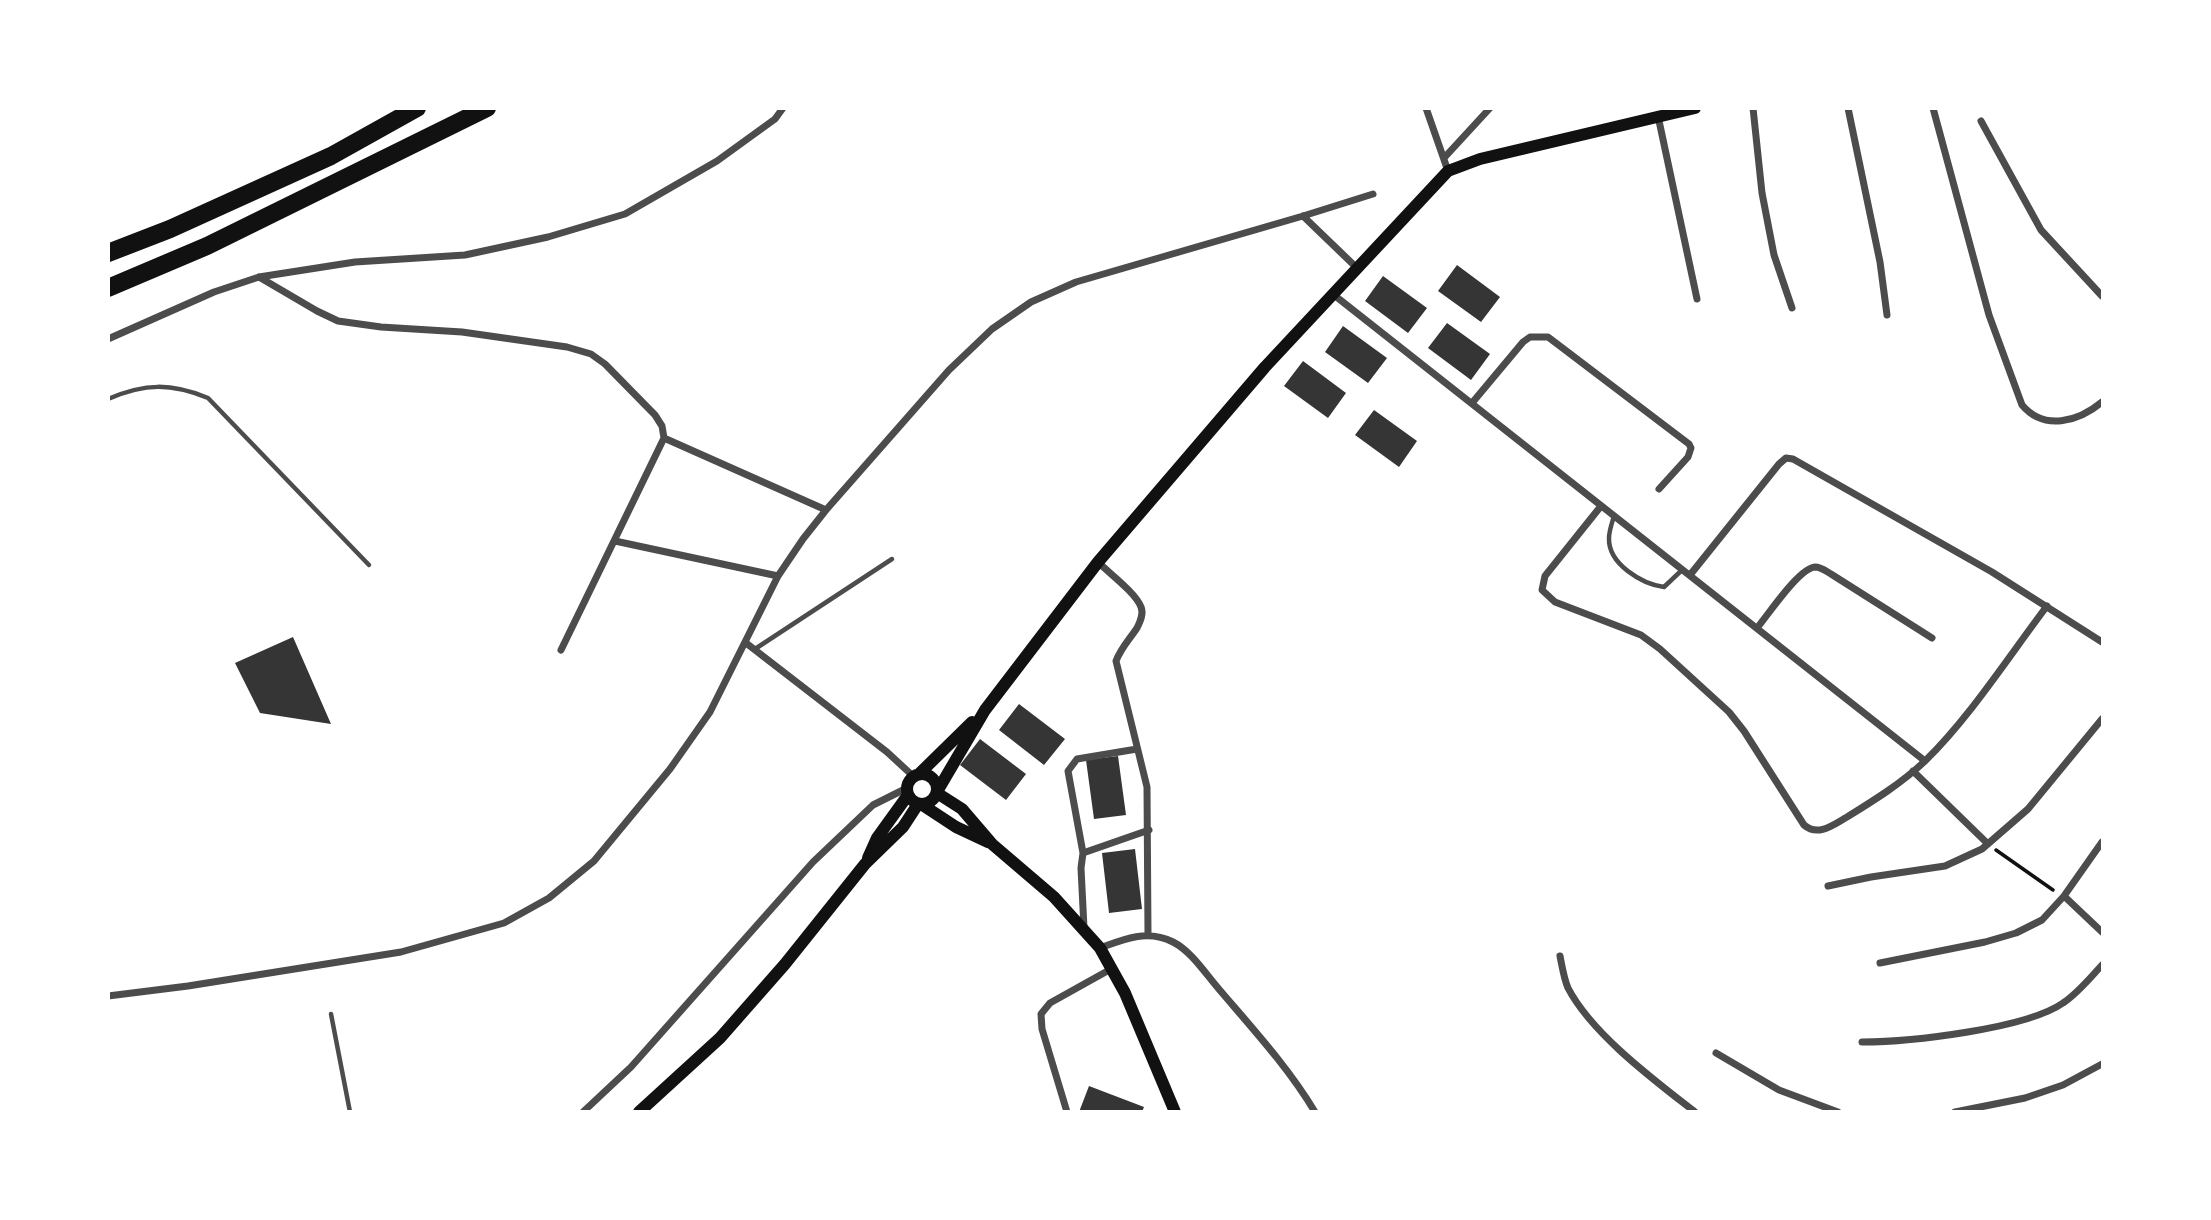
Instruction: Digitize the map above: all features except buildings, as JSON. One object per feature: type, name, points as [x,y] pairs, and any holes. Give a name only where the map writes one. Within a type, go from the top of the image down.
[{"type":"highway","points":[[108,253],[170,229],[331,156],[417,108]]},
{"type":"highway","points":[[108,288],[207,246],[486,108]]},
{"type":"main road","points":[[913,798],[932,802],[985,710],[1098,562],[1265,367],[1358,269],[1446,164],[1480,159],[1695,108]]},
{"type":"main road","points":[[639,1111],[720,1038],[785,964],[865,864],[877,838],[913,798],[916,775],[985,710]]},
{"type":"main road","points":[[916,775],[933,777],[938,791],[962,809],[992,844],[1023,869],[1084,928],[1100,948],[1125,993],[1175,1111]]},
{"type":"main road","points":[[913,798],[956,827],[992,844]]},
{"type":"street","points":[[108,339],[214,292],[259,277],[355,262],[465,255],[548,237],[625,214],[717,161],[775,119],[783,108]]},
{"type":"street","points":[[1426,108],[1446,164]]},
{"type":"street","points":[[1446,164],[1490,108]]},
{"type":"street","points":[[1754,108],[1762,193],[1774,255],[1792,308]]},
{"type":"street","points":[[1848,108],[1880,262],[1887,315]]},
{"type":"street","points":[[1933,108],[1989,316],[2022,405],[2032,417],[2052,421],[2070,420],[2102,403]]},
{"type":"street","points":[[1658,116],[1697,299]]},
{"type":"street","points":[[1981,121],[2041,230],[2102,296]]},
{"type":"street","points":[[108,996],[401,952],[504,923],[549,898],[594,861],[670,769],[710,712],[778,576],[826,510],[949,370],[992,329],[1031,302],[1076,282],[1373,194]]},
{"type":"street","points":[[1303,216],[1358,269]]},
{"type":"street","points":[[259,277],[317,312],[338,321],[381,327],[462,332],[567,346],[591,354],[605,364],[654,415],[662,426],[664,438],[561,650]]},
{"type":"street","points":[[1334,295],[1925,761]]},
{"type":"street","points":[[1472,403],[1523,342],[1539,335],[1556,342],[1689,444],[1691,448],[1688,457],[1659,489]]},
{"type":"street","points":[[664,438],[826,510]]},
{"type":"street","points":[[1690,575],[1779,464],[1786,458],[1793,459],[1834,480],[2047,606],[2102,642]]},
{"type":"street","points":[[1601,506],[1545,576],[1542,590],[1555,602],[1641,635],[1660,649],[1729,712],[1810,831],[1817,832],[1832,825],[1870,802],[1925,761],[1963,717],[2047,606]]},
{"type":"street","points":[[615,541],[778,576]]},
{"type":"street","points":[[1098,562],[1142,608],[1142,619],[1123,646],[1116,662],[1147,787],[1148,935]]},
{"type":"street","points":[[1757,628],[1807,570],[1820,568],[1932,638]]},
{"type":"street","points":[[746,643],[916,775]]},
{"type":"street","points":[[1828,886],[1945,866],[1969,857],[2028,809],[2102,719]]},
{"type":"street","points":[[1084,928],[1081,867],[1083,853],[1068,771],[1077,759],[1137,749]]},
{"type":"street","points":[[1913,771],[1988,844]]},
{"type":"street","points":[[583,1111],[632,1067],[813,862],[873,805],[913,798]]},
{"type":"street","points":[[1083,853],[1149,830]]},
{"type":"street","points":[[1880,963],[1985,942],[2016,933],[2042,919],[2064,896],[2102,842]]},
{"type":"street","points":[[2064,896],[2102,932]]},
{"type":"street","points":[[1100,948],[1135,935],[1148,935],[1173,942],[1190,956],[1269,1047],[1315,1111]]},
{"type":"street","points":[[1560,956],[1567,986],[1589,1016],[1618,1048],[1695,1111]]},
{"type":"street","points":[[1862,1042],[1902,1042],[2038,1015],[2063,1003],[2102,965]]},
{"type":"street","points":[[1067,1111],[1042,1029],[1041,1014],[1049,1003],[1111,969]]},
{"type":"street","points":[[1716,1053],[1779,1090],[1838,1111]]},
{"type":"street","points":[[1955,1111],[1996,1105],[2037,1094],[2063,1085],[2102,1064]]},
{"type":"lane","points":[[108,399],[132,389],[153,386],[192,391],[208,398],[369,565]]},
{"type":"lane","points":[[1614,516],[1609,538],[1611,551],[1618,561],[1637,577],[1651,585],[1664,587],[1683,569]]},
{"type":"lane","points":[[754,649],[892,559]]},
{"type":"lane","points":[[331,1014],[350,1111]]},
{"type":"path","points":[[1988,844],[2064,896]]}]
